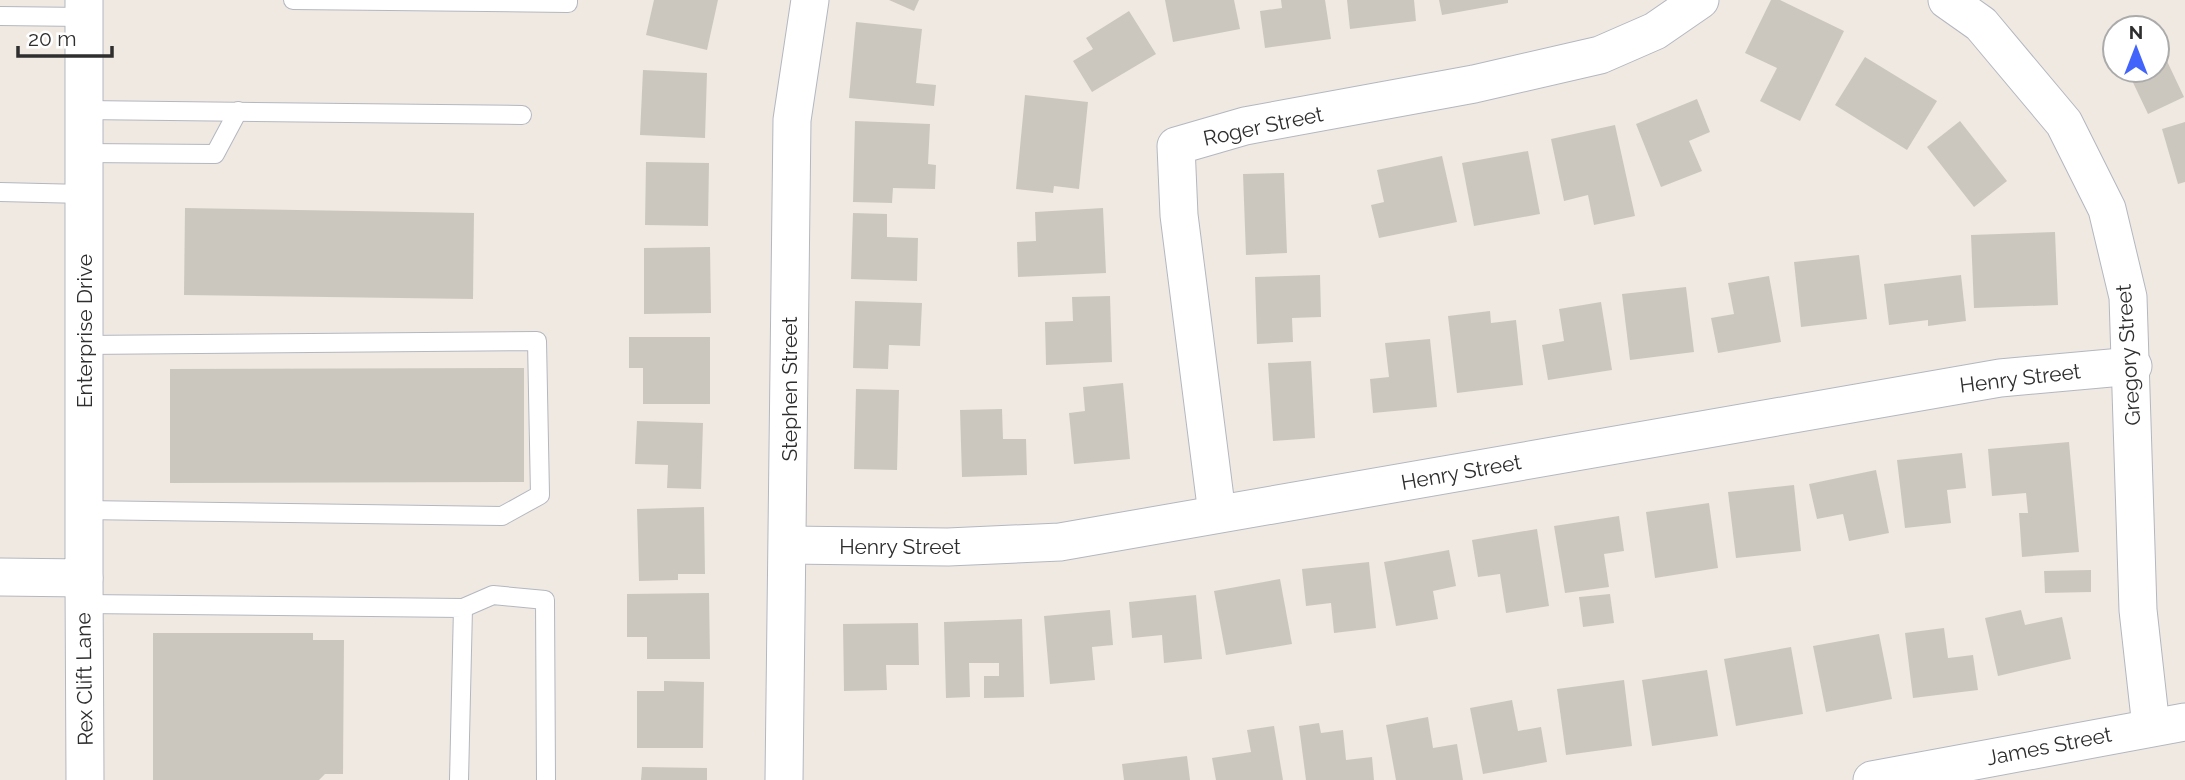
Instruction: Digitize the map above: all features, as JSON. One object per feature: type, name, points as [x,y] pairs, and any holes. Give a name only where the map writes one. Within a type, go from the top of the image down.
[{"type":"street","name":"Stephen Street","points":[[784,780],[792,120],[810,0]]},
{"type":"street","name":"Roger Street","points":[[1217,514],[1179,215],[1176,146],[1245,126],[1474,84],[1600,55],[1655,31],[1700,0]]},
{"type":"street","name":"Gregory Street","points":[[1947,0],[1981,24],[2064,123],[2107,209],[2128,297],[2133,366],[2138,610],[2168,724]]},
{"type":"street","name":"Enterprise Drive","points":[[84,9],[84,591]]},
{"type":"street","name":"Henry Street","points":[[788,545],[948,547],[1060,542],[2000,378],[2133,366]]},
{"type":"street","points":[[0,577],[84,591]]},
{"type":"street","name":"Rex Clift Lane","points":[[84,591],[85,780]]},
{"type":"street","name":"James Street","points":[[1872,780],[2168,724]]},
{"type":"lane","points":[[293,0],[568,3],[568,0]]},
{"type":"lane","points":[[0,16],[84,9]]},
{"type":"lane","points":[[84,110],[522,115]]},
{"type":"lane","points":[[84,153],[215,154],[238,111]]},
{"type":"lane","points":[[0,192],[84,194]]},
{"type":"lane","points":[[84,345],[537,341],[540,495],[502,516],[84,510]]},
{"type":"lane","points":[[84,591],[463,608],[493,595],[545,600],[546,780]]},
{"type":"lane","points":[[459,780],[463,608]]},
{"type":"building","points":[[654,0],[718,0],[707,50],[646,35]]},
{"type":"building","points":[[889,0],[919,0],[914,11]]},
{"type":"building","points":[[1165,0],[1234,0],[1240,29],[1173,42]]},
{"type":"building","points":[[1281,0],[1325,0],[1331,39],[1265,48],[1260,11],[1282,8]]},
{"type":"building","points":[[1347,0],[1414,0],[1416,21],[1350,29]]},
{"type":"building","points":[[1439,0],[1508,0],[1508,3],[1442,15]]},
{"type":"building","points":[[1771,0],[1780,0],[1844,31],[1800,121],[1760,101],[1777,68],[1745,53]]},
{"type":"building","points":[[1129,11],[1156,54],[1092,92],[1073,61],[1093,49],[1086,38]]},
{"type":"building","points":[[856,22],[922,29],[916,83],[936,85],[934,106],[849,98]]},
{"type":"building","points":[[1865,57],[1937,101],[1907,150],[1835,105]]},
{"type":"building","points":[[643,70],[707,73],[705,138],[640,135]]},
{"type":"building","points":[[2171,70],[2184,97],[2148,114],[2134,84],[2171,84]]},
{"type":"building","points":[[1025,95],[1088,102],[1079,189],[1054,186],[1053,193],[1016,189]]},
{"type":"building","points":[[1697,99],[1710,132],[1689,141],[1702,171],[1661,187],[1636,124]]},
{"type":"building","points":[[855,121],[930,124],[928,164],[936,165],[935,189],[893,188],[892,203],[853,202]]},
{"type":"building","points":[[1960,121],[2007,181],[1974,207],[1927,147]]},
{"type":"building","points":[[2185,122],[2185,182],[2178,184],[2162,129]]},
{"type":"building","points":[[1615,125],[1635,216],[1594,225],[1588,195],[1564,201],[1551,139]]},
{"type":"building","points":[[1528,151],[1540,214],[1474,226],[1462,163]]},
{"type":"building","points":[[1442,156],[1457,222],[1379,238],[1371,205],[1384,202],[1377,170]]},
{"type":"building","points":[[646,162],[709,163],[708,226],[645,225]]},
{"type":"building","points":[[1284,173],[1287,253],[1246,255],[1243,174]]},
{"type":"building","points":[[185,208],[474,213],[473,299],[184,295]]},
{"type":"building","points":[[1103,208],[1106,273],[1018,277],[1017,242],[1036,241],[1035,212]]},
{"type":"building","points":[[853,213],[887,214],[887,237],[918,238],[917,281],[851,279]]},
{"type":"building","points":[[2055,232],[2058,305],[1974,308],[1971,235]]},
{"type":"building","points":[[710,247],[711,313],[644,314],[644,248]]},
{"type":"building","points":[[1859,255],[1867,319],[1801,327],[1794,262]]},
{"type":"building","points":[[1320,275],[1321,317],[1292,318],[1293,342],[1257,344],[1255,277]]},
{"type":"building","points":[[1961,275],[1966,321],[1928,326],[1928,320],[1889,325],[1884,284]]},
{"type":"building","points":[[1769,276],[1781,342],[1718,353],[1711,318],[1734,314],[1728,283]]},
{"type":"building","points":[[1686,287],[1694,352],[1630,360],[1622,294]]},
{"type":"building","points":[[1110,296],[1112,362],[1046,365],[1045,322],[1073,321],[1072,297]]},
{"type":"building","points":[[855,301],[922,303],[920,346],[889,345],[888,369],[853,368]]},
{"type":"building","points":[[1601,302],[1612,370],[1548,380],[1542,345],[1564,341],[1559,309]]},
{"type":"building","points":[[1490,311],[1491,323],[1516,320],[1523,385],[1457,393],[1448,316]]},
{"type":"building","points":[[629,337],[710,337],[710,404],[643,404],[643,368],[629,368]]},
{"type":"building","points":[[1430,339],[1437,407],[1373,413],[1370,379],[1389,377],[1385,343]]},
{"type":"building","points":[[1311,361],[1315,438],[1273,441],[1268,363]]},
{"type":"building","points":[[524,368],[524,482],[170,483],[170,369]]},
{"type":"building","points":[[1123,383],[1130,459],[1074,464],[1069,413],[1085,411],[1083,387]]},
{"type":"building","points":[[856,389],[899,390],[897,470],[854,469]]},
{"type":"building","points":[[1002,409],[1003,439],[1026,439],[1027,475],[962,477],[960,410]]},
{"type":"building","points":[[637,421],[703,423],[701,489],[667,488],[668,465],[635,464]]},
{"type":"building","points":[[2069,442],[2079,552],[2022,557],[2019,513],[2028,513],[2026,493],[1992,496],[1988,449]]},
{"type":"building","points":[[1962,453],[1966,488],[1947,490],[1951,523],[1905,528],[1897,460]]},
{"type":"building","points":[[1876,470],[1889,533],[1849,541],[1843,514],[1817,519],[1809,484]]},
{"type":"building","points":[[1794,485],[1801,551],[1736,558],[1728,492]]},
{"type":"building","points":[[1709,503],[1718,568],[1655,578],[1646,512]]},
{"type":"building","points":[[704,507],[705,574],[678,574],[678,580],[639,581],[637,509]]},
{"type":"building","points":[[1619,516],[1624,551],[1604,554],[1609,587],[1565,593],[1554,526]]},
{"type":"building","points":[[1537,529],[1549,606],[1506,613],[1500,574],[1478,577],[1472,540]]},
{"type":"building","points":[[1449,550],[1456,586],[1433,591],[1438,619],[1396,626],[1384,562]]},
{"type":"building","points":[[1369,562],[1376,628],[1334,633],[1331,603],[1306,606],[1302,569]]},
{"type":"building","points":[[2091,570],[2091,592],[2045,593],[2044,571]]},
{"type":"building","points":[[1280,579],[1292,644],[1226,655],[1214,591]]},
{"type":"building","points":[[709,593],[710,659],[647,659],[647,637],[627,637],[627,594]]},
{"type":"building","points":[[1610,594],[1614,623],[1583,627],[1579,597]]},
{"type":"building","points":[[1196,595],[1202,659],[1164,663],[1162,635],[1132,638],[1129,602]]},
{"type":"building","points":[[1110,610],[1113,645],[1092,647],[1095,680],[1050,684],[1044,616]]},
{"type":"building","points":[[2021,610],[2025,625],[2062,617],[2071,659],[1998,676],[1985,618]]},
{"type":"building","points":[[1022,619],[1024,697],[984,698],[984,676],[999,676],[999,663],[969,663],[970,697],[946,698],[944,622]]},
{"type":"building","points":[[918,623],[919,665],[886,665],[887,690],[844,691],[843,624]]},
{"type":"building","points":[[1944,628],[1948,658],[1973,655],[1978,690],[1913,698],[1905,633]]},
{"type":"building","points":[[153,633],[313,633],[313,640],[344,640],[343,774],[325,774],[319,780],[153,780]]},
{"type":"building","points":[[1879,634],[1892,699],[1826,712],[1813,646]]},
{"type":"building","points":[[1791,647],[1803,714],[1736,726],[1724,659]]},
{"type":"building","points":[[1707,670],[1718,736],[1652,746],[1642,680]]},
{"type":"building","points":[[1624,680],[1632,746],[1566,755],[1557,689]]},
{"type":"building","points":[[664,681],[704,682],[703,748],[637,748],[637,691],[664,691]]},
{"type":"building","points":[[1512,700],[1518,731],[1541,727],[1547,762],[1483,774],[1470,708]]},
{"type":"building","points":[[1428,717],[1433,748],[1457,744],[1463,780],[1396,780],[1386,725]]},
{"type":"building","points":[[1319,723],[1321,733],[1343,730],[1346,760],[1372,757],[1374,780],[1306,780],[1299,726]]},
{"type":"building","points":[[1274,726],[1283,780],[1216,780],[1212,758],[1251,752],[1247,730]]},
{"type":"building","points":[[1187,756],[1190,780],[1124,780],[1122,764]]},
{"type":"building","points":[[642,767],[707,768],[707,780],[641,780]]}]
